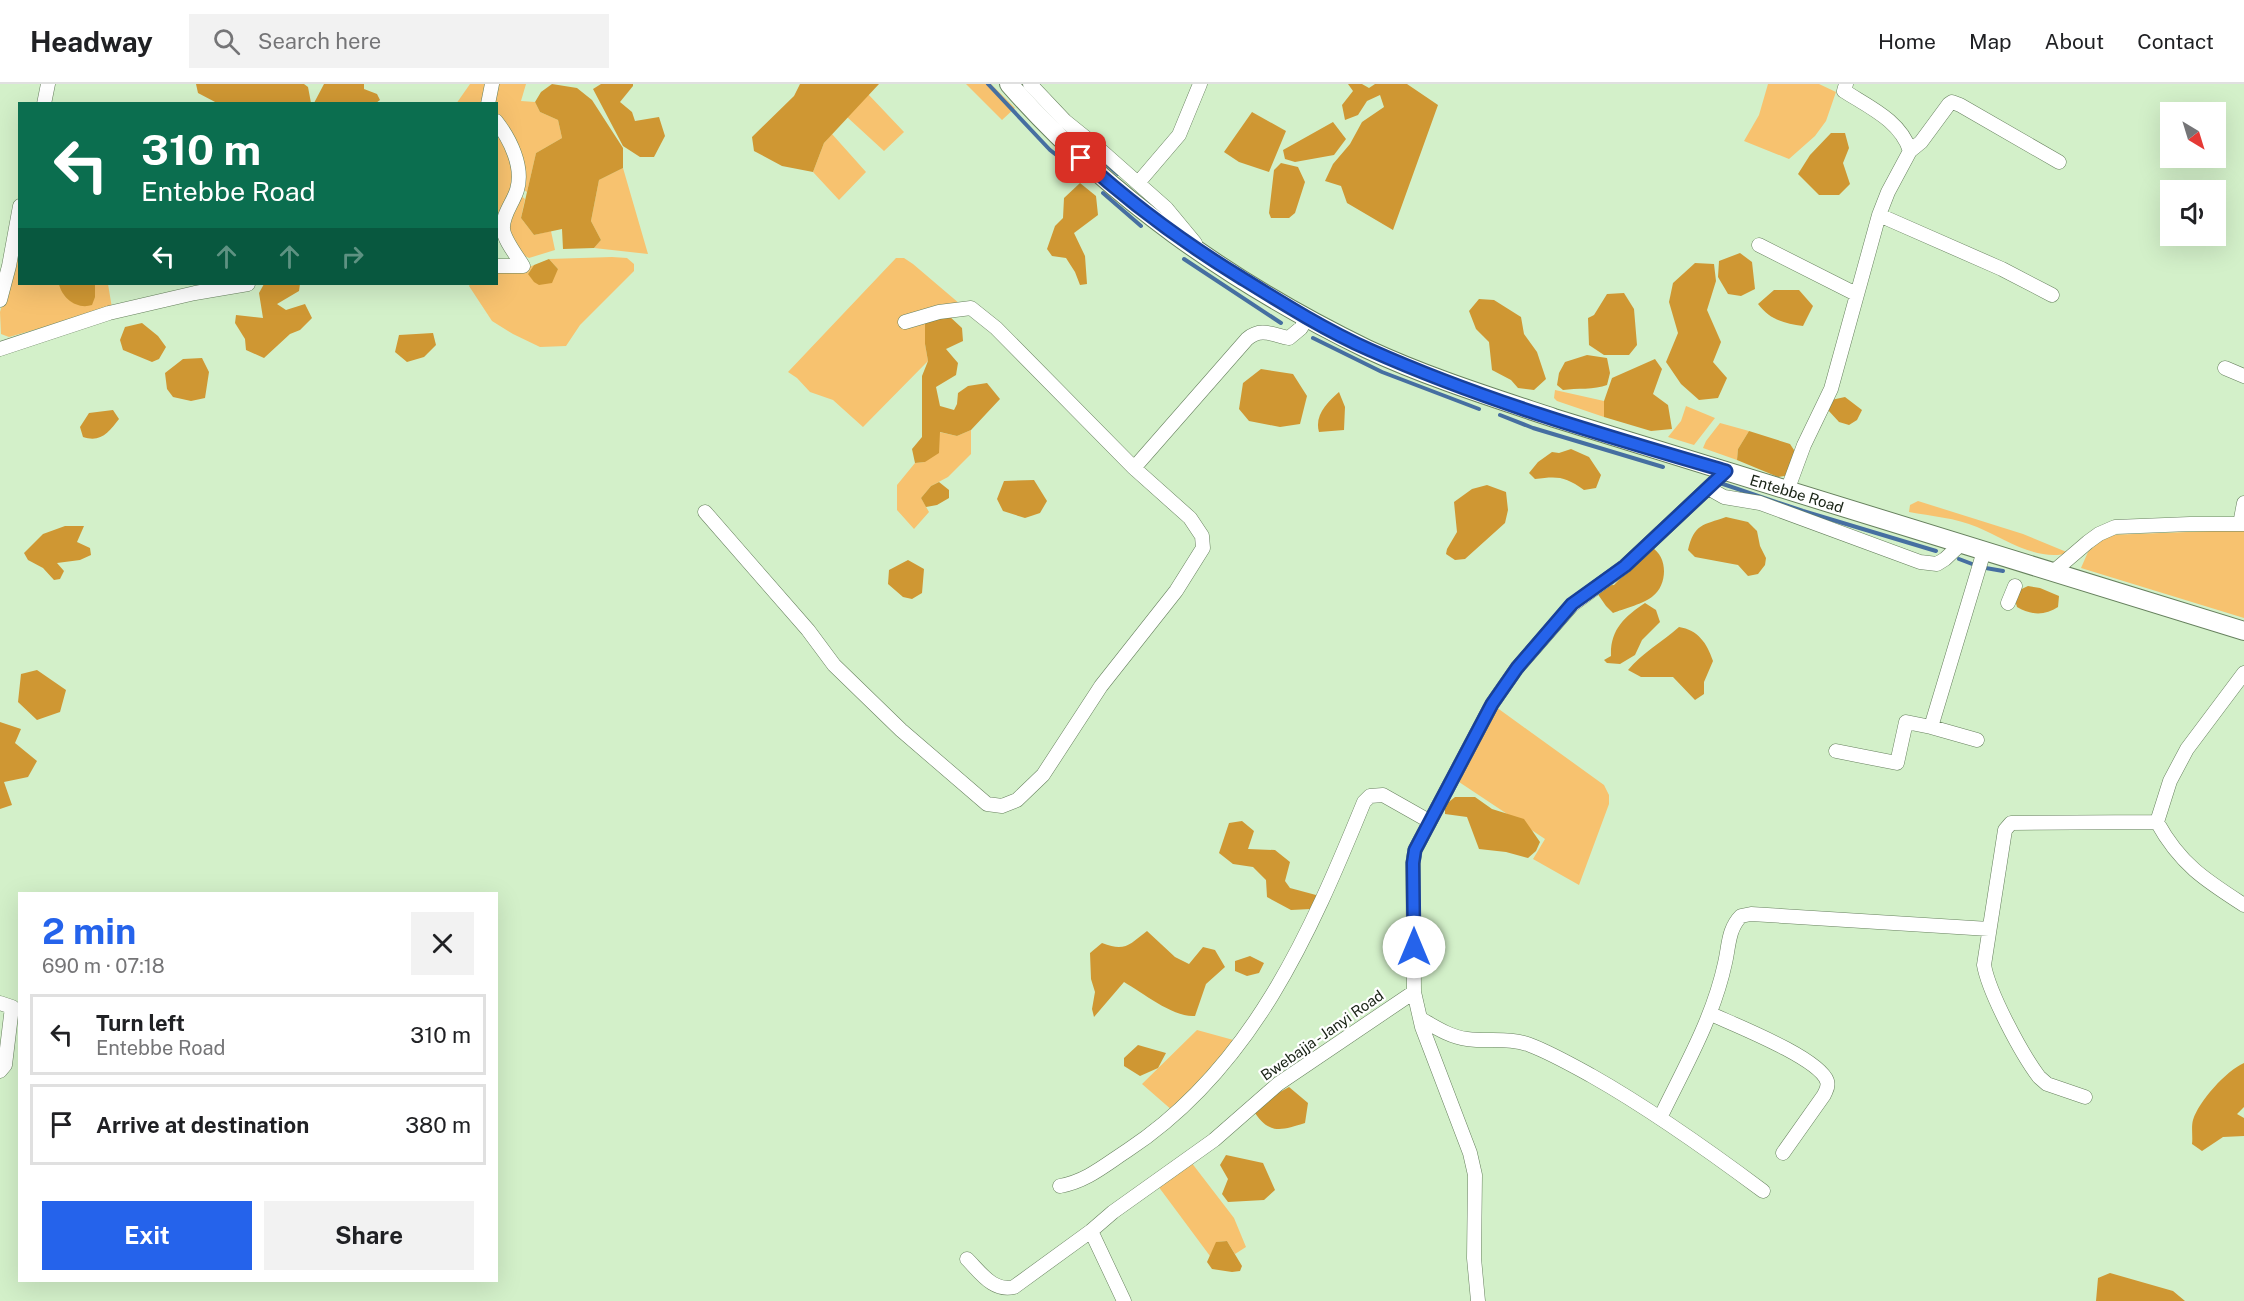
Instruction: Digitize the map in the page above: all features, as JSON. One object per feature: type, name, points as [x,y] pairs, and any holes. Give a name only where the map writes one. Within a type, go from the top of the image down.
[{"type":"main road","name":"Entebbe Road","points":[[1009,84],[1031,109],[1102,177],[1164,227],[1278,302],[1369,349],[1456,385],[1554,418],[2024,565],[2244,631]]},
{"type":"street","points":[[44,102],[48,84]]},
{"type":"street","points":[[488,102],[492,84]]},
{"type":"street","points":[[1030,84],[1065,121],[1166,208],[1204,255]]},
{"type":"street","points":[[1138,183],[1179,135],[1200,84]]},
{"type":"street","points":[[1846,84],[1844,91],[1893,123],[1907,140],[1910,152]]},
{"type":"street","points":[[1787,490],[1804,445],[1831,389],[1846,340],[1856,294],[1888,192],[1910,152],[1921,142],[1949,104],[1952,102],[1960,105],[2059,162]]},
{"type":"street","points":[[498,125],[518,165],[517,189],[506,213],[503,228],[523,266],[498,266]]},
{"type":"street","points":[[1879,215],[2002,269],[2052,295]]},
{"type":"street","points":[[0,300],[18,220]]},
{"type":"street","points":[[1759,244],[1856,294]]},
{"type":"street","points":[[0,349],[109,313],[195,293],[242,285]]},
{"type":"street","points":[[705,512],[808,630],[834,664],[901,730],[987,804],[1002,806],[1017,800],[1043,775],[1101,686],[1176,591],[1203,548],[1202,536],[1190,518],[1134,468],[996,328],[971,308],[939,312],[905,322]]},
{"type":"street","points":[[1134,468],[1247,339],[1254,333],[1261,332],[1290,338],[1301,328],[1307,317]]},
{"type":"street","points":[[2225,368],[2244,376]]},
{"type":"street","points":[[1478,1301],[1474,1258],[1475,1175],[1470,1153],[1421,1019],[1414,992],[1413,863],[1415,850],[1493,702],[1541,639],[1572,604],[1625,566],[1726,471]]},
{"type":"street","points":[[1708,488],[1724,497],[1760,503],[1920,562],[1937,564],[1961,544]]},
{"type":"street","points":[[2053,572],[2099,534],[2115,527],[2242,524],[2244,503]]},
{"type":"street","points":[[1931,727],[1984,551]]},
{"type":"street","points":[[2008,603],[2015,586]]},
{"type":"street","points":[[2244,673],[2187,749],[2170,781],[2157,822],[2183,860],[2214,887],[2244,905]]},
{"type":"street","points":[[1836,751],[1897,763],[1906,722],[1977,740]]},
{"type":"street","points":[[1060,1186],[1078,1183],[1146,1138],[1208,1082],[1243,1039],[1266,1007],[1300,949],[1364,802],[1370,796],[1383,795],[1430,821]]},
{"type":"street","points":[[2085,1097],[2047,1084],[2033,1069],[1996,1001],[1986,976],[1984,964],[2002,840],[2007,826],[2011,824],[2157,822]]},
{"type":"street","points":[[1660,1118],[1711,1014],[1725,965],[1731,929],[1741,916],[1751,914],[1989,929]]},
{"type":"street","name":"Bwebajja - Janyi Road","points":[[967,1259],[998,1288],[1014,1287],[1091,1231],[1113,1212],[1214,1140],[1278,1084],[1414,992]]},
{"type":"street","points":[[0,1003],[12,1007],[5,1065],[0,1071]]},
{"type":"street","points":[[1711,1014],[1782,1046],[1822,1073],[1827,1081],[1828,1086],[1824,1095],[1784,1153]]},
{"type":"street","points":[[1421,1019],[1453,1036],[1466,1039],[1515,1041],[1531,1045],[1625,1095],[1717,1156],[1763,1191]]},
{"type":"street","points":[[1091,1231],[1124,1301]]},
{"type":"shaded area","points":[[196,84],[304,84],[308,87],[311,102],[215,102],[198,93]]},
{"type":"shaded area","points":[[324,84],[364,84],[364,89],[377,94],[380,100],[377,102],[315,102]]},
{"type":"shaded area","points":[[470,84],[526,84],[521,101],[535,102],[540,112],[558,120],[562,138],[536,153],[527,192],[520,187],[514,188],[500,225],[498,223],[498,102],[457,102]]},
{"type":"shaded area","points":[[552,84],[577,88],[592,100],[623,148],[623,168],[599,180],[591,221],[601,240],[594,248],[563,249],[562,229],[534,235],[521,218],[536,153],[562,138],[558,120],[540,112],[535,102],[541,92]]},
{"type":"shaded area","points":[[601,84],[633,84],[620,102],[632,112],[635,121],[659,117],[665,136],[654,157],[640,157],[623,146],[593,89]]},
{"type":"shaded area","points":[[800,84],[879,84],[824,143],[813,172],[782,166],[754,151],[752,137],[794,96]]},
{"type":"shaded area","points":[[966,84],[991,84],[1015,108],[1002,120]]},
{"type":"shaded area","points":[[1348,84],[1362,84],[1369,88],[1375,84],[1407,84],[1438,105],[1393,230],[1347,203],[1341,186],[1325,181],[1333,164],[1350,144],[1362,122],[1384,107],[1380,95],[1367,101],[1358,115],[1345,120],[1342,105],[1353,91]]},
{"type":"shaded area","points":[[1768,84],[1819,84],[1836,92],[1826,121],[1815,136],[1789,159],[1744,141],[1759,115]]},
{"type":"shaded area","points":[[868,94],[904,132],[884,151],[847,117]]},
{"type":"shaded area","points":[[1252,112],[1286,131],[1269,172],[1239,162],[1224,152]]},
{"type":"shaded area","points":[[1333,122],[1346,139],[1334,155],[1295,162],[1285,159],[1283,150]]},
{"type":"shaded area","points":[[1831,133],[1845,133],[1849,148],[1843,163],[1850,184],[1839,195],[1819,195],[1798,174],[1810,155]]},
{"type":"shaded area","points":[[832,134],[866,172],[839,200],[813,172],[824,143]]},
{"type":"shaded area","points":[[1281,163],[1298,167],[1305,182],[1295,213],[1289,218],[1271,218],[1269,213],[1274,170]]},
{"type":"shaded area","points":[[623,168],[648,254],[594,248],[601,240],[591,221],[599,180]]},
{"type":"shaded area","points":[[1080,183],[1096,196],[1098,215],[1074,233],[1085,256],[1087,284],[1080,285],[1066,258],[1052,256],[1047,249],[1055,226],[1063,218],[1064,198]]},
{"type":"shaded area","points":[[520,195],[525,199],[521,218],[534,235],[551,231],[555,250],[529,258],[521,254],[507,229]]},
{"type":"shaded area","points":[[18,251],[18,285],[108,285],[112,308],[9,337],[1,334],[0,312]]},
{"type":"shaded area","points":[[1740,253],[1752,262],[1755,289],[1741,296],[1728,294],[1718,277],[1719,261]]},
{"type":"shaded area","points":[[612,257],[627,258],[634,264],[634,271],[580,325],[566,346],[540,347],[513,334],[492,321],[469,286],[498,285],[498,273],[520,271],[534,265],[528,274],[558,269],[549,259]]},
{"type":"shaded area","points":[[896,258],[904,258],[913,264],[960,304],[925,344],[928,361],[863,427],[833,400],[810,392],[788,372]]},
{"type":"shaded area","points":[[549,259],[558,269],[552,283],[539,285],[528,274],[534,265]]},
{"type":"shaded area","points":[[1695,263],[1714,264],[1716,281],[1707,310],[1721,342],[1713,362],[1727,378],[1718,398],[1699,400],[1681,384],[1666,362],[1678,333],[1669,302],[1673,283]]},
{"type":"shaded area","points":[[59,285],[95,285],[95,297],[92,305],[81,306],[71,302]]},
{"type":"shaded area","points":[[263,285],[300,285],[299,291],[277,304],[286,310],[305,304],[312,318],[264,358],[246,350],[245,339],[235,323],[236,315],[263,318],[259,293]]},
{"type":"shaded area","points":[[1774,290],[1799,290],[1813,306],[1803,326],[1778,320],[1767,314],[1758,304]]},
{"type":"shaded area","points":[[1624,293],[1634,309],[1637,345],[1629,355],[1604,355],[1589,345],[1588,318],[1594,315],[1607,294]]},
{"type":"shaded area","points":[[1479,299],[1494,300],[1521,317],[1524,334],[1537,352],[1546,379],[1534,390],[1518,388],[1511,380],[1492,370],[1489,342],[1476,329],[1469,311]]},
{"type":"shaded area","points":[[948,315],[962,328],[963,341],[946,349],[958,363],[956,375],[936,387],[940,406],[954,410],[958,393],[968,386],[987,383],[1000,399],[971,430],[957,436],[940,432],[939,453],[925,462],[915,463],[912,449],[922,437],[922,376],[928,361],[925,323]]},
{"type":"shaded area","points":[[142,323],[158,336],[166,347],[159,359],[152,362],[123,350],[120,340],[125,327]]},
{"type":"shaded area","points":[[433,333],[436,345],[424,357],[407,362],[395,352],[399,335]]},
{"type":"shaded area","points":[[1587,355],[1607,358],[1610,373],[1607,385],[1597,388],[1563,390],[1557,385],[1559,373],[1565,362]]},
{"type":"shaded area","points":[[202,358],[209,372],[205,398],[191,401],[173,397],[167,389],[165,373],[183,359]]},
{"type":"shaded area","points":[[1655,359],[1662,369],[1653,394],[1668,405],[1672,429],[1651,431],[1604,417],[1604,401],[1612,378]]},
{"type":"shaded area","points":[[1261,369],[1293,374],[1307,396],[1300,424],[1280,427],[1249,421],[1239,409],[1243,383]]},
{"type":"shaded area","points":[[1555,390],[1604,401],[1604,417],[1557,401],[1554,398]]},
{"type":"shaded area","points":[[1339,392],[1345,407],[1344,430],[1319,432],[1320,415]]},
{"type":"shaded area","points":[[1845,397],[1862,410],[1857,420],[1849,425],[1839,422],[1828,410],[1831,400]]},
{"type":"shaded area","points":[[1686,406],[1715,418],[1694,445],[1668,437],[1681,421]]},
{"type":"shaded area","points":[[113,410],[119,419],[108,432],[95,439],[83,437],[80,427],[89,413]]},
{"type":"shaded area","points":[[1720,423],[1749,431],[1738,449],[1737,460],[1703,448]]},
{"type":"shaded area","points":[[971,430],[971,454],[948,477],[931,486],[921,498],[929,512],[914,529],[897,510],[897,485],[915,463],[925,462],[939,432],[957,436]]},
{"type":"shaded area","points":[[1749,431],[1790,444],[1796,453],[1791,475],[1778,477],[1737,460],[1738,449]]},
{"type":"shaded area","points":[[1571,449],[1589,457],[1601,475],[1596,488],[1584,490],[1566,480],[1555,477],[1535,479],[1529,473],[1538,462],[1552,452],[1559,453]]},
{"type":"shaded area","points":[[1034,480],[1047,501],[1040,513],[1025,518],[1003,511],[997,499],[1004,481]]},
{"type":"shaded area","points":[[939,482],[949,490],[949,498],[937,505],[926,507],[921,498],[931,486]]},
{"type":"shaded area","points":[[1487,485],[1506,492],[1508,510],[1505,523],[1465,559],[1455,560],[1446,554],[1457,532],[1454,502],[1472,489]]},
{"type":"shaded area","points":[[1918,501],[2023,534],[2069,553],[2057,555],[2033,552],[1969,524],[1909,512],[1910,505]]},
{"type":"shaded area","points":[[1726,517],[1748,522],[1757,531],[1760,546],[1766,558],[1765,565],[1758,574],[1748,576],[1738,565],[1695,557],[1688,550],[1690,541],[1697,530],[1705,524]]},
{"type":"shaded area","points":[[65,526],[84,526],[77,542],[90,548],[91,555],[80,560],[57,563],[64,571],[60,579],[54,580],[43,568],[28,560],[24,553],[43,534]]},
{"type":"shaded area","points":[[2244,531],[2244,618],[2081,568],[2088,552],[2107,535]]},
{"type":"shaded area","points":[[1651,547],[1661,557],[1663,564],[1663,578],[1658,591],[1645,601],[1613,613],[1597,593],[1601,586],[1614,585]]},
{"type":"shaded area","points":[[908,560],[924,569],[922,593],[912,599],[903,597],[888,584],[889,570]]},
{"type":"shaded area","points":[[2028,586],[2059,596],[2058,607],[2048,612],[2038,613],[2027,612],[2017,607],[2013,593]]},
{"type":"shaded area","points":[[1645,603],[1656,610],[1660,622],[1642,640],[1635,655],[1620,664],[1607,663],[1604,660],[1611,656],[1616,631],[1625,619]]},
{"type":"shaded area","points":[[1679,627],[1701,638],[1713,661],[1704,682],[1704,694],[1695,700],[1673,677],[1641,677],[1628,670]]},
{"type":"shaded area","points":[[37,670],[66,690],[60,712],[37,720],[18,702],[21,674]]},
{"type":"shaded area","points":[[1496,707],[1604,785],[1609,795],[1609,804],[1579,885],[1533,859],[1545,839],[1456,780]]},
{"type":"shaded area","points":[[0,722],[21,729],[15,743],[37,761],[28,777],[4,782],[12,805],[0,809]]},
{"type":"shaded area","points":[[1455,797],[1475,797],[1492,809],[1524,819],[1540,842],[1536,851],[1528,858],[1506,852],[1479,849],[1467,817],[1445,814],[1445,805]]},
{"type":"shaded area","points":[[1242,821],[1254,831],[1248,849],[1275,850],[1290,862],[1285,881],[1290,888],[1316,895],[1316,904],[1311,909],[1291,910],[1267,897],[1266,880],[1253,867],[1233,864],[1219,853],[1229,823]]},
{"type":"shaded area","points":[[1147,931],[1175,957],[1189,964],[1203,947],[1215,950],[1225,967],[1206,984],[1195,1016],[1187,1016],[1168,1009],[1124,982],[1094,1017],[1092,1009],[1095,992],[1091,979],[1090,953],[1102,943],[1116,947],[1126,946]]},
{"type":"shaded area","points":[[1250,956],[1264,963],[1259,973],[1247,976],[1235,971],[1235,961]]},
{"type":"shaded area","points":[[1197,1030],[1237,1041],[1173,1111],[1142,1084]]},
{"type":"shaded area","points":[[1138,1045],[1166,1053],[1158,1068],[1140,1076],[1124,1066],[1124,1058]]},
{"type":"shaded area","points":[[2244,1063],[2244,1107],[2237,1114],[2244,1118],[2244,1136],[2223,1137],[2202,1151],[2192,1144],[2192,1123],[2196,1112],[2222,1080]]},
{"type":"shaded area","points":[[1289,1087],[1308,1103],[1305,1123],[1283,1129],[1271,1128],[1255,1113],[1271,1097]]},
{"type":"shaded area","points":[[1226,1155],[1263,1163],[1275,1190],[1264,1200],[1228,1202],[1222,1194],[1228,1179],[1220,1165]]},
{"type":"shaded area","points":[[1191,1162],[1234,1218],[1246,1247],[1235,1254],[1227,1241],[1217,1242],[1210,1256],[1158,1186]]},
{"type":"shaded area","points":[[1227,1241],[1242,1266],[1240,1271],[1212,1269],[1207,1262],[1216,1242]]},
{"type":"shaded area","points":[[2110,1273],[2173,1291],[2185,1301],[2096,1301],[2098,1278]]},
{"type":"waterway","points":[[988,84],[1050,150],[1090,181]]},
{"type":"waterway","points":[[1081,142],[1118,174]]},
{"type":"waterway","points":[[1103,193],[1141,226]]},
{"type":"waterway","points":[[1184,259],[1281,323]]},
{"type":"waterway","points":[[1313,338],[1382,372],[1479,409]]},
{"type":"waterway","points":[[1500,415],[1533,428],[1663,467]]},
{"type":"waterway","points":[[1720,483],[1936,551]]},
{"type":"waterway","points":[[1959,559],[1980,567],[2003,571]]},
{"type":"route","points":[[1081,158],[1150,217],[1204,255],[1278,302],[1369,349],[1456,385],[1528,410],[1726,471],[1625,566],[1572,604],[1503,686],[1415,850],[1413,863],[1414,947]]}]
